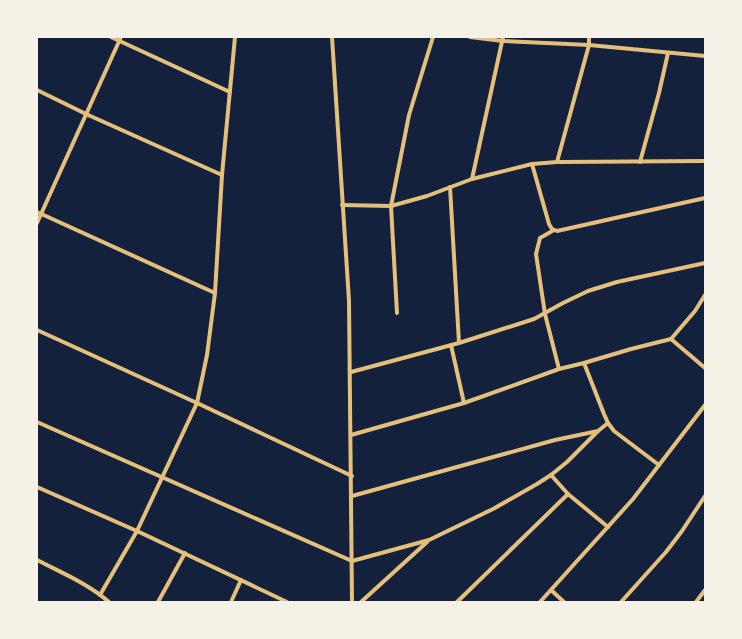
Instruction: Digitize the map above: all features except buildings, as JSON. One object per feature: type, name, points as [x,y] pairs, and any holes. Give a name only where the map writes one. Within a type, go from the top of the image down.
[{"type":"street","points":[[111,37],[120,39],[230,92]]},
{"type":"street","points":[[100,595],[137,531],[197,403],[207,355],[216,293],[222,176],[235,37]]},
{"type":"street","points":[[332,37],[340,141],[342,205],[349,300],[351,372],[352,602]]},
{"type":"street","points":[[397,314],[391,206],[409,115],[433,37]]},
{"type":"street","points":[[470,37],[705,56]]},
{"type":"street","points":[[557,162],[589,46],[589,37]]},
{"type":"street","points":[[37,223],[39,213],[120,39]]},
{"type":"street","points":[[472,179],[503,39]]},
{"type":"street","points":[[640,162],[659,93],[668,53]]},
{"type":"street","points":[[37,90],[222,176]]},
{"type":"street","points":[[342,205],[391,206],[472,179],[532,164],[557,162],[705,161]]},
{"type":"street","points":[[532,164],[549,224],[554,230]]},
{"type":"street","points":[[450,187],[458,343]]},
{"type":"street","points":[[559,369],[545,314],[536,254],[540,238],[554,230],[560,231],[705,198]]},
{"type":"street","points":[[39,213],[216,293]]},
{"type":"street","points":[[351,372],[458,343],[534,319],[588,291],[617,282],[705,263]]},
{"type":"street","points":[[351,435],[464,403],[559,369],[671,339],[691,316],[705,295]]},
{"type":"street","points":[[37,330],[352,476]]},
{"type":"street","points":[[671,339],[705,368]]},
{"type":"street","points":[[451,345],[464,403]]},
{"type":"street","points":[[584,363],[608,423],[614,431],[659,465]]},
{"type":"street","points":[[540,602],[633,499],[705,405]]},
{"type":"street","points":[[37,422],[352,561],[429,540],[493,508],[551,475],[608,423]]},
{"type":"street","points":[[352,496],[555,440],[598,431]]},
{"type":"street","points":[[551,475],[568,494],[608,527]]},
{"type":"street","points":[[37,487],[137,531],[287,602]]},
{"type":"street","points":[[457,602],[568,494]]},
{"type":"street","points":[[621,602],[666,552],[705,496]]},
{"type":"street","points":[[361,602],[429,540]]},
{"type":"street","points":[[158,602],[185,554]]},
{"type":"street","points":[[37,560],[83,583],[108,602]]},
{"type":"street","points":[[231,602],[242,580]]},
{"type":"street","points":[[551,590],[564,602]]},
{"type":"street","points":[[696,602],[704,593]]}]
